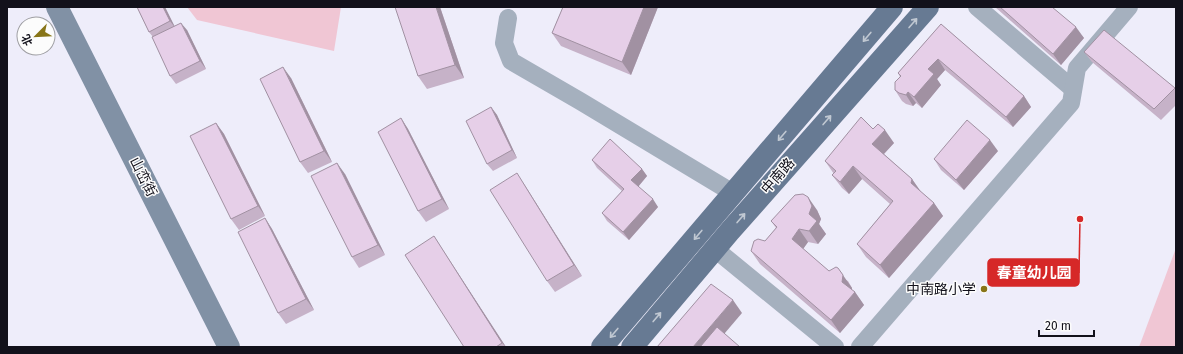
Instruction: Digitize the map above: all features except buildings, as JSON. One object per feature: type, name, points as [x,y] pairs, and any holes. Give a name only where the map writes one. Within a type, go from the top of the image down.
[{"type":"main road","name":"山峦街","points":[[57,7],[229,347]]},
{"type":"main road","points":[[602,347],[892,7]]},
{"type":"main road","name":"中南路","points":[[632,347],[715,249],[928,7]]},
{"type":"street","points":[[976,7],[1073,89]]},
{"type":"street","points":[[860,347],[1071,103],[1077,68],[1129,7]]},
{"type":"street","points":[[508,18],[504,44],[511,61],[734,193]]},
{"type":"street","points":[[715,249],[835,347]]},
{"type":"shaded area","points":[[187,7],[341,7],[334,51],[197,20]]},
{"type":"shaded area","points":[[1176,248],[1176,347],[1139,347]]},
{"type":"place","name":"春童幼儿园","points":[[1080,219]]},
{"type":"place","name":"中南路小学","points":[[984,289]]}]
